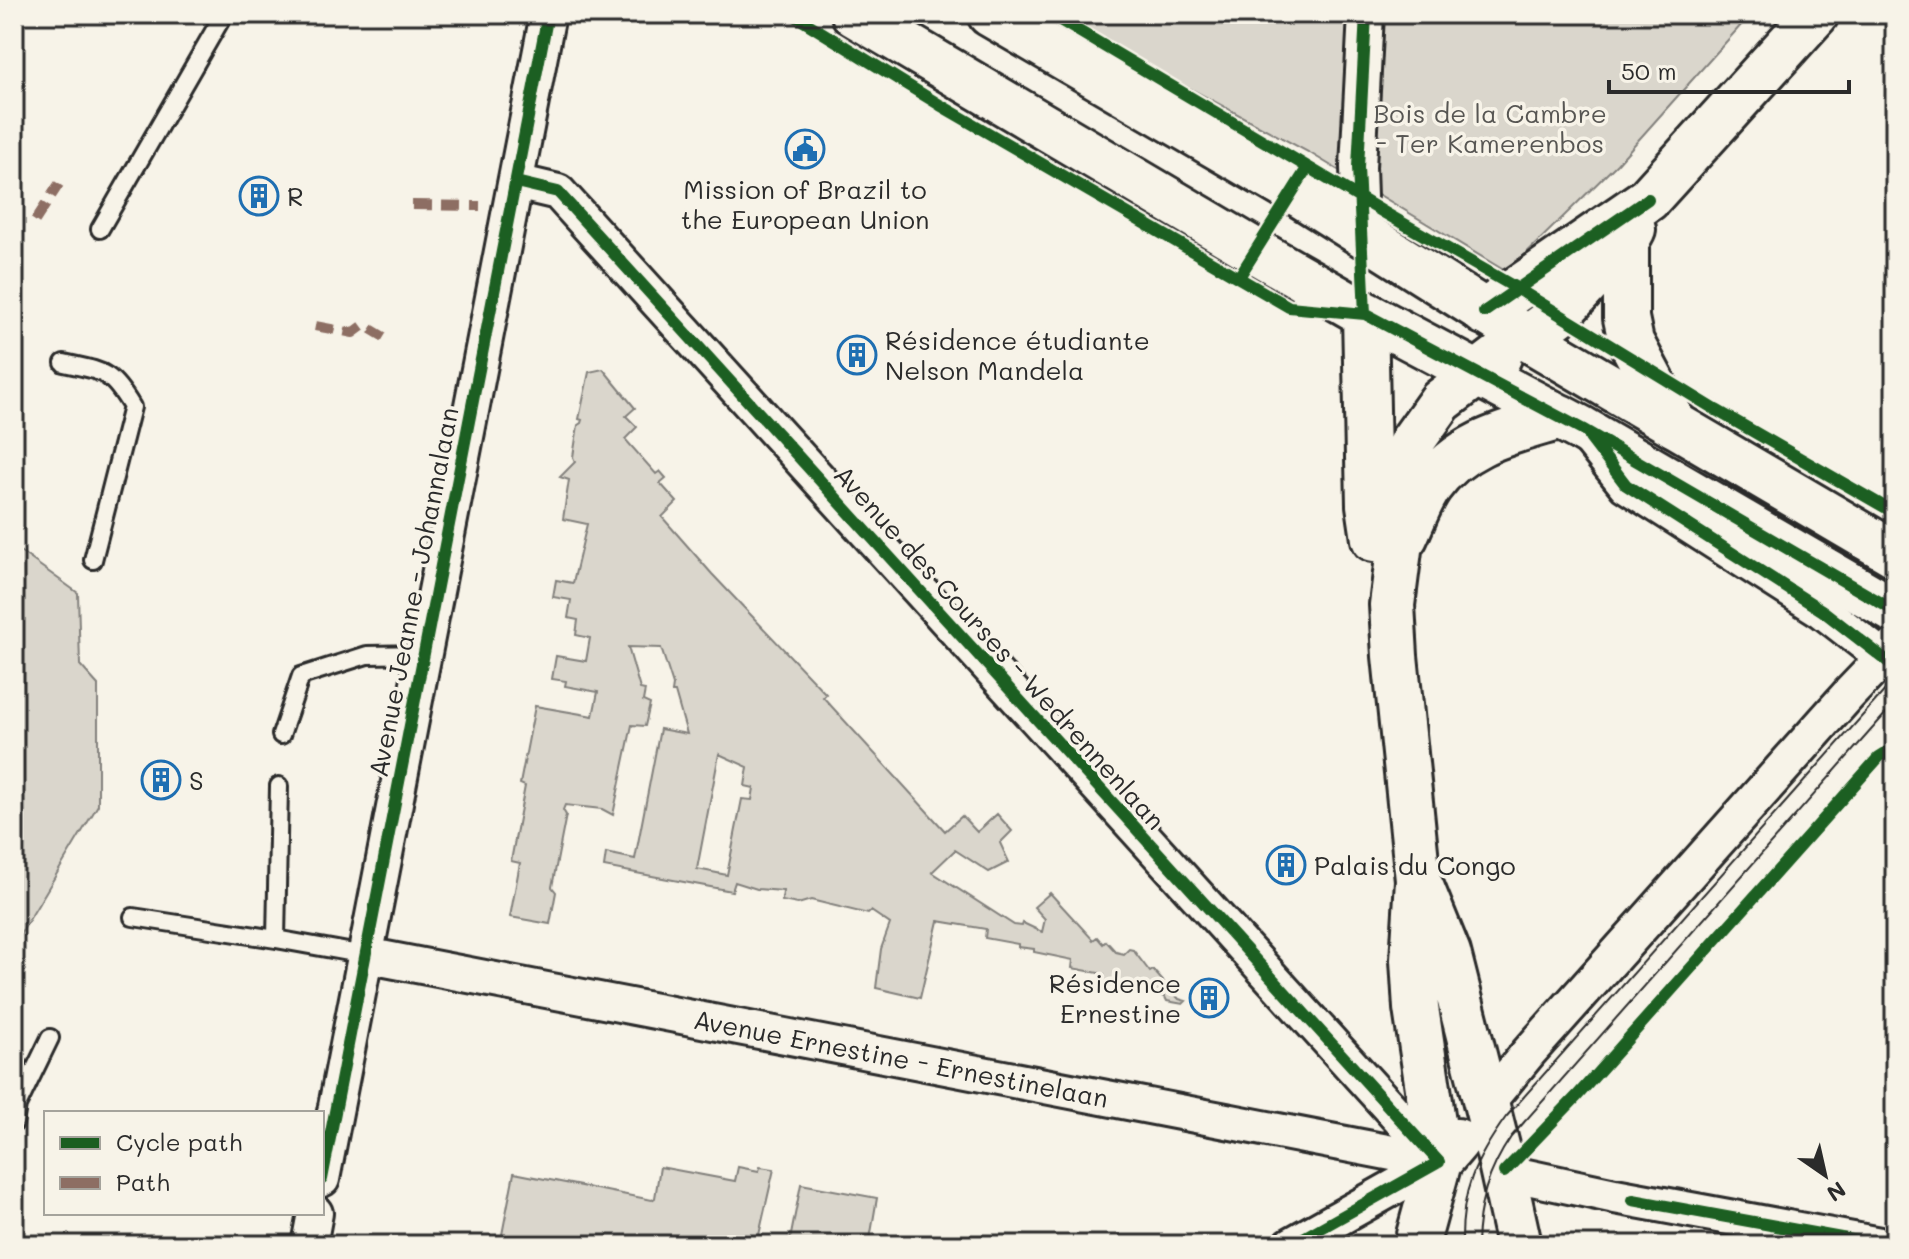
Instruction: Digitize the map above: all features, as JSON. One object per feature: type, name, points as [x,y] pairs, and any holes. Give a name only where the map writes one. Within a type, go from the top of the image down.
[{"type":"main road","points":[[854,14],[1365,314],[1571,423],[1895,611]]},
{"type":"main road","points":[[990,14],[1302,196],[1527,338],[1895,554]]},
{"type":"main road","points":[[1366,392],[1648,199],[1816,14]]},
{"type":"main road","points":[[1439,1162],[1417,1023],[1413,960],[1418,880],[1392,605],[1399,550],[1395,497],[1411,443],[1441,401],[1558,315],[1626,242],[1648,199]]},
{"type":"main road","points":[[1626,242],[1626,318],[1631,342],[1675,425]]},
{"type":"main road","points":[[1365,314],[1369,505],[1372,532],[1392,605]]},
{"type":"main road","points":[[1399,550],[1429,486],[1452,462],[1484,440],[1571,423]]},
{"type":"main road","points":[[1418,880],[1448,953],[1504,1172],[1518,1244]]},
{"type":"main road","points":[[1419,1245],[1439,1162],[1486,1104]]},
{"type":"main road","points":[[1439,1162],[1504,1172]]},
{"type":"street","name":"Avenue Jeanne - Johannalaan","points":[[324,1169],[548,14]]},
{"type":"street","points":[[1359,197],[1366,14]]},
{"type":"street","name":"Avenue des Courses - Wedrennenlaan","points":[[516,182],[558,192],[1439,1162]]},
{"type":"street","points":[[1486,1104],[1690,873],[1891,657],[1626,485],[1571,423]]},
{"type":"street","name":"Avenue Ernestine - Ernestinelaan","points":[[365,955],[1439,1162]]},
{"type":"street","points":[[1291,1245],[1439,1162]]},
{"type":"street","points":[[1504,1172],[1633,1200],[1880,1245]]},
{"type":"street","points":[[309,1245],[315,1215]]},
{"type":"lane","points":[[100,229],[224,14]]},
{"type":"lane","points":[[64,363],[102,372],[116,380],[132,407],[93,560]]},
{"type":"lane","points":[[281,735],[301,676],[367,655],[424,654]]},
{"type":"lane","points":[[276,939],[279,786]]},
{"type":"lane","points":[[133,917],[365,955]]},
{"type":"lane","points":[[15,1113],[50,1038]]},
{"type":"green space","name":"Bois de la Cambre - Ter Kamerenbos","points":[[1052,14],[1751,14],[1617,164],[1507,272],[1310,153]]},
{"type":"green space","points":[[603,369],[635,408],[626,416],[637,427],[625,439],[656,474],[660,471],[666,478],[660,483],[677,502],[662,517],[826,694],[823,697],[945,831],[962,816],[977,832],[997,814],[1012,831],[1000,843],[1009,862],[989,872],[955,850],[932,872],[1014,925],[1022,926],[1023,923],[1042,932],[1045,919],[1034,907],[1050,893],[1093,940],[1097,937],[1103,944],[1106,941],[1116,952],[1124,954],[1129,949],[1133,950],[1150,972],[1153,970],[1179,999],[1186,1001],[1183,1004],[1103,983],[1104,974],[1072,968],[1073,960],[985,938],[986,929],[938,921],[920,998],[876,988],[881,949],[890,924],[871,911],[868,914],[811,900],[798,904],[782,901],[783,891],[757,889],[735,882],[732,891],[604,867],[606,853],[635,859],[660,729],[687,734],[661,648],[628,647],[640,689],[645,690],[643,701],[650,704],[645,726],[632,725],[613,815],[602,809],[565,805],[563,810],[566,815],[552,887],[556,892],[550,924],[510,917],[520,863],[511,861],[525,786],[520,784],[535,706],[593,716],[598,692],[565,686],[566,681],[552,679],[556,656],[586,661],[590,638],[576,635],[578,620],[568,618],[571,600],[553,597],[556,580],[573,583],[587,524],[563,519],[569,480],[560,477],[575,462],[573,457],[589,372]],"holes":[[[719,754],[748,767],[745,786],[754,788],[752,800],[742,799],[727,875],[697,869]]]},
{"type":"green space","points":[[17,549],[78,593],[80,665],[98,685],[98,805],[14,945],[14,554]]},
{"type":"green space","points":[[660,1167],[735,1181],[738,1167],[759,1171],[760,1167],[774,1169],[759,1245],[500,1245],[514,1173],[652,1200],[655,1198]]},
{"type":"green space","points":[[801,1184],[877,1198],[869,1245],[789,1245]]},
{"type":"tram line","points":[[1462,1245],[1464,1208],[1472,1176],[1506,1117],[1895,679]]},
{"type":"tram line","points":[[1477,1245],[1486,1188],[1496,1162],[1511,1137],[1895,703]]},
{"type":"marked path","points":[[35,221],[59,184]]},
{"type":"marked path","points":[[412,205],[480,206]]},
{"type":"marked path","points":[[315,326],[353,333],[364,325],[384,337]]},
{"type":"cycle path","points":[[324,1169],[548,14]]},
{"type":"cycle path","points":[[792,14],[940,105],[1289,307],[1365,314],[1582,429],[1895,611]]},
{"type":"cycle path","points":[[1050,14],[1895,513]]},
{"type":"cycle path","points":[[1365,314],[1358,167],[1366,14]]},
{"type":"cycle path","points":[[1239,277],[1308,167]]},
{"type":"cycle path","points":[[516,182],[558,192],[1439,1162]]},
{"type":"cycle path","points":[[1484,312],[1648,199]]},
{"type":"cycle path","points":[[1590,438],[1626,485],[1823,611],[1895,667]]},
{"type":"cycle path","points":[[1504,1172],[1577,1096],[1879,757],[1895,747]]},
{"type":"cycle path","points":[[1291,1245],[1439,1162]]},
{"type":"cycle path","points":[[1633,1200],[1880,1245]]},
{"type":"place","name":"Mission of Brazil to the European Union","points":[[805,149]]},
{"type":"place","name":"R","points":[[259,196]]},
{"type":"place","name":"Résidence étudiante Nelson Mandela","points":[[857,355]]},
{"type":"place","name":"S","points":[[161,780]]},
{"type":"place","name":"Palais du Congo","points":[[1286,865]]},
{"type":"place","name":"Résidence Ernestine","points":[[1209,998]]}]
